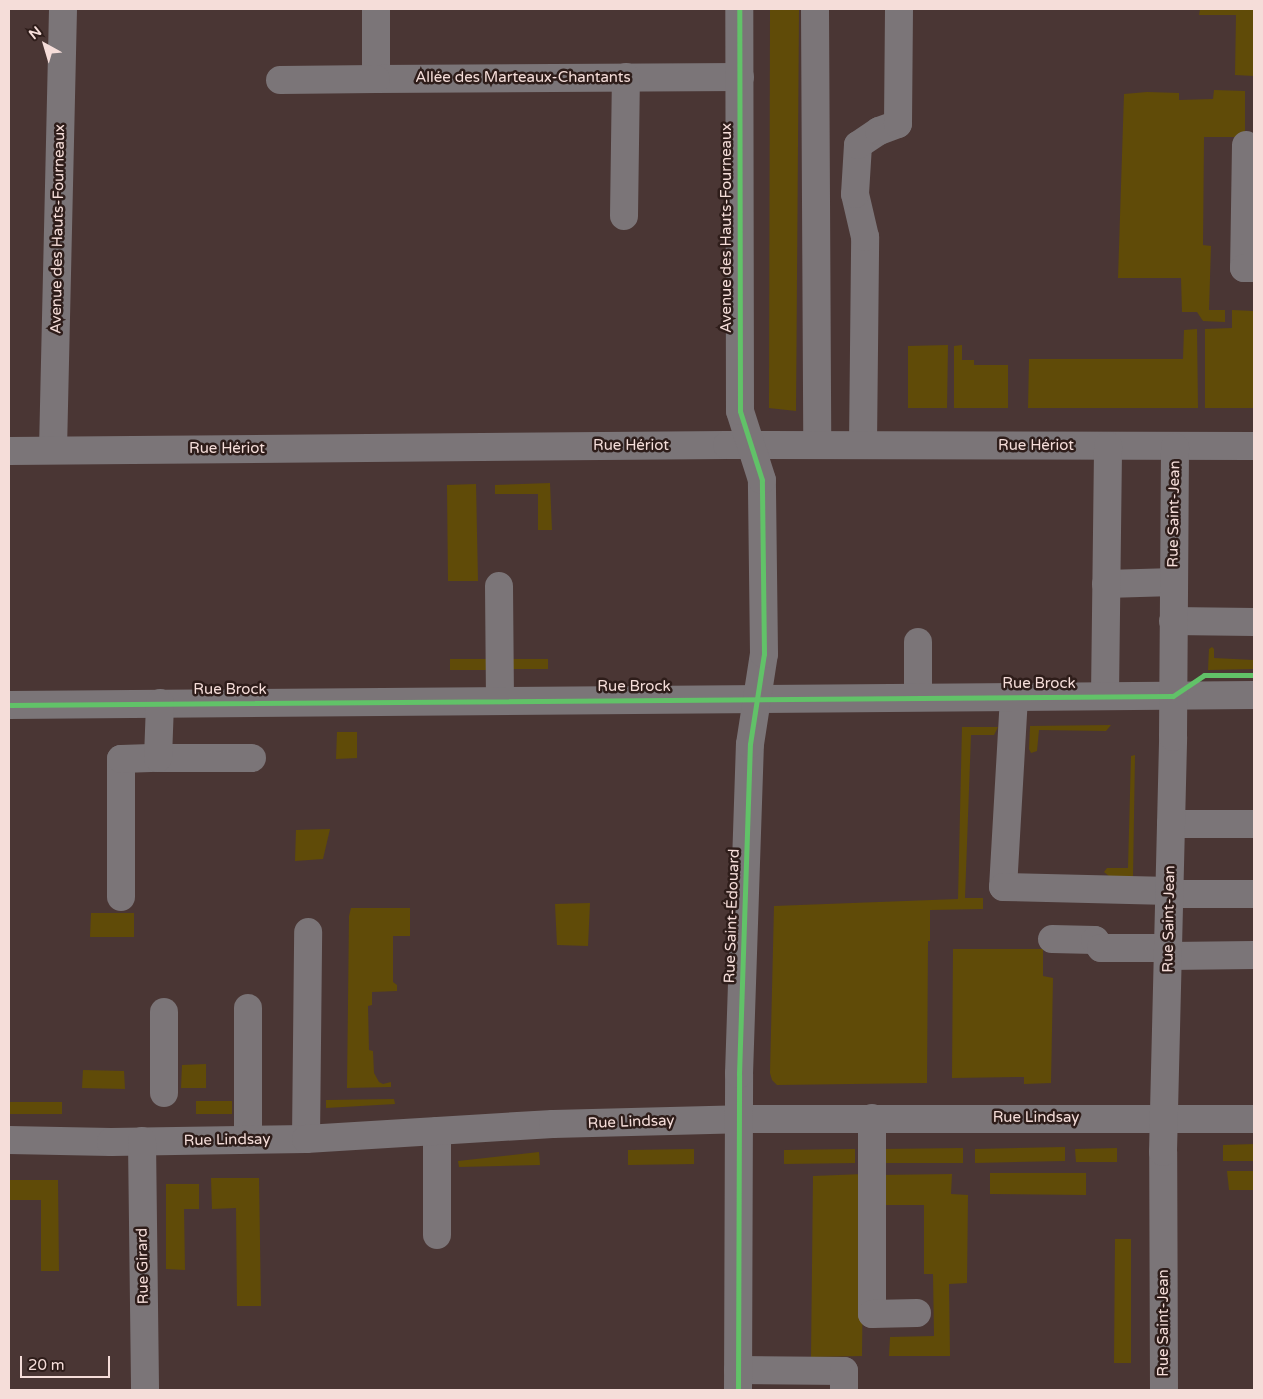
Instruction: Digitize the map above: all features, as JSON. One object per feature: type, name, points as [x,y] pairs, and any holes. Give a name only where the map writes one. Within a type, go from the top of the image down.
[{"type":"street","name":"Avenue des Hauts-Fourneaux","points":[[53,450],[63,9]]},
{"type":"street","points":[[376,9],[376,79]]},
{"type":"street","name":"Avenue des Hauts-Fourneaux","points":[[739,9],[740,411],[751,445]]},
{"type":"street","points":[[815,9],[818,445]]},
{"type":"street","points":[[863,446],[865,237],[855,194],[858,145],[879,131],[898,124],[899,9]]},
{"type":"street","points":[[624,216],[626,77]]},
{"type":"street","name":"Allée des Marteaux-Chantants","points":[[280,80],[740,78]]},
{"type":"street","points":[[1246,145],[1244,268],[1254,268]]},
{"type":"street","name":"Rue Hériot","points":[[9,450],[751,445],[1254,446]]},
{"type":"street","name":"Rue Saint-Édouard","points":[[738,1380],[739,1118],[750,744],[764,654],[763,495],[762,480],[751,445]]},
{"type":"street","points":[[1105,696],[1108,446]]},
{"type":"street","name":"Rue Saint-Jean","points":[[1164,1390],[1164,1118],[1170,892],[1175,447]]},
{"type":"street","points":[[1106,584],[1174,582]]},
{"type":"street","points":[[499,586],[500,701]]},
{"type":"street","points":[[1173,622],[1254,622]]},
{"type":"street","points":[[918,642],[918,697]]},
{"type":"street","name":"Rue Brock","points":[[9,705],[1254,695]]},
{"type":"street","points":[[1014,697],[1003,887],[1254,894]]},
{"type":"street","points":[[158,758],[160,703]]},
{"type":"street","points":[[121,897],[121,759],[252,758]]},
{"type":"street","points":[[1171,824],[1254,824]]},
{"type":"street","points":[[306,1139],[308,932]]},
{"type":"street","points":[[1052,939],[1095,940],[1101,948],[1254,955]]},
{"type":"street","points":[[248,1008],[248,1139]]},
{"type":"street","points":[[164,1012],[164,1093]]},
{"type":"street","name":"Rue Lindsay","points":[[9,1140],[306,1139],[553,1124],[739,1118],[1254,1119]]},
{"type":"street","points":[[872,1118],[872,1314],[917,1313]]},
{"type":"street","points":[[437,1131],[438,1235]]},
{"type":"street","name":"Rue Girard","points":[[142,1141],[145,1390]]},
{"type":"street","points":[[738,1380],[844,1371],[844,1390]]},
{"type":"shaded area","points":[[770,9],[799,9],[796,411],[769,408]]},
{"type":"shaded area","points":[[1200,9],[1254,9],[1254,76],[1235,75],[1236,15],[1199,15]]},
{"type":"shaded area","points":[[1214,90],[1245,91],[1245,134],[1242,137],[1204,137],[1203,245],[1211,246],[1209,310],[1225,310],[1225,322],[1203,321],[1197,312],[1182,312],[1181,278],[1118,278],[1124,94],[1147,92],[1179,93],[1179,100],[1213,99]]},
{"type":"shaded area","points":[[1232,310],[1254,311],[1254,408],[1205,408],[1205,329],[1232,328]]},
{"type":"shaded area","points":[[1197,329],[1198,408],[1028,408],[1029,359],[1183,359],[1184,330]]},
{"type":"shaded area","points":[[948,345],[947,408],[908,408],[908,346]]},
{"type":"shaded area","points":[[962,345],[962,360],[974,360],[974,365],[1008,365],[1008,408],[954,408],[954,346]]},
{"type":"shaded area","points":[[550,483],[552,530],[538,530],[538,494],[495,494],[495,485]]},
{"type":"shaded area","points":[[476,484],[478,581],[448,581],[447,485]]},
{"type":"shaded area","points":[[1212,647],[1214,649],[1214,658],[1254,660],[1254,669],[1208,670],[1209,649]]},
{"type":"shaded area","points":[[450,659],[487,659],[486,670],[450,670]]},
{"type":"shaded area","points":[[510,659],[548,659],[548,669],[511,669]]},
{"type":"shaded area","points":[[1111,725],[1106,731],[1039,730],[1037,751],[1031,753],[1029,749],[1030,726]]},
{"type":"shaded area","points":[[962,727],[998,727],[994,735],[971,735],[965,898],[983,898],[983,909],[930,910],[927,1083],[777,1085],[772,1080],[770,1073],[774,906],[958,899]]},
{"type":"shaded area","points":[[337,732],[357,732],[357,758],[336,759]]},
{"type":"shaded area","points":[[1135,755],[1133,878],[1110,877],[1104,872],[1107,868],[1128,868],[1131,756]]},
{"type":"shaded area","points":[[330,829],[323,859],[295,861],[296,830]]},
{"type":"shaded area","points":[[590,903],[588,946],[557,945],[555,904]]},
{"type":"shaded area","points":[[351,908],[410,908],[410,936],[393,936],[393,982],[397,985],[397,991],[372,992],[372,1005],[368,1006],[369,1050],[373,1051],[374,1073],[379,1082],[383,1084],[391,1082],[391,1087],[347,1088],[349,916]]},
{"type":"shaded area","points":[[91,913],[134,913],[134,937],[90,937]]},
{"type":"shaded area","points":[[953,949],[1043,949],[1043,976],[1053,978],[1051,1083],[1024,1084],[1024,1077],[952,1078]]},
{"type":"shaded area","points":[[206,1064],[206,1088],[181,1088],[182,1065]]},
{"type":"shaded area","points":[[83,1070],[124,1071],[125,1089],[82,1088]]},
{"type":"shaded area","points":[[394,1099],[395,1104],[326,1108],[326,1100]]},
{"type":"shaded area","points":[[196,1101],[232,1101],[232,1114],[196,1114]]},
{"type":"shaded area","points":[[9,1102],[62,1102],[62,1114],[9,1114]]},
{"type":"shaded area","points":[[1254,1144],[1254,1161],[1223,1161],[1223,1145]]},
{"type":"shaded area","points":[[1065,1147],[1065,1161],[975,1163],[975,1149]]},
{"type":"shaded area","points":[[963,1148],[963,1163],[883,1163],[883,1149]]},
{"type":"shaded area","points":[[1117,1148],[1117,1162],[1076,1162],[1075,1149]]},
{"type":"shaded area","points":[[694,1149],[694,1164],[628,1165],[628,1150]]},
{"type":"shaded area","points":[[855,1149],[855,1163],[784,1164],[784,1150]]},
{"type":"shaded area","points":[[539,1152],[540,1165],[459,1167],[458,1161]]},
{"type":"shaded area","points":[[1227,1171],[1254,1171],[1254,1190],[1229,1190]]},
{"type":"shaded area","points":[[990,1173],[1086,1173],[1086,1195],[990,1194]]},
{"type":"shaded area","points":[[864,1174],[862,1356],[811,1357],[813,1176]]},
{"type":"shaded area","points":[[952,1174],[951,1194],[968,1195],[967,1283],[949,1284],[950,1356],[889,1356],[890,1337],[934,1336],[933,1274],[924,1274],[924,1205],[879,1205],[878,1175]]},
{"type":"shaded area","points":[[211,1178],[259,1178],[261,1306],[237,1306],[236,1208],[212,1209]]},
{"type":"shaded area","points":[[9,1180],[58,1180],[59,1271],[41,1271],[41,1200],[9,1200]]},
{"type":"shaded area","points":[[166,1184],[199,1184],[199,1209],[184,1209],[185,1270],[166,1269]]},
{"type":"shaded area","points":[[1115,1239],[1131,1239],[1131,1363],[1114,1363]]},
{"type":"cycle path","points":[[738,1390],[739,1074],[750,744],[764,654],[762,480],[740,411],[739,9]]},
{"type":"cycle path","points":[[9,705],[1173,696],[1204,675],[1254,675]]}]
